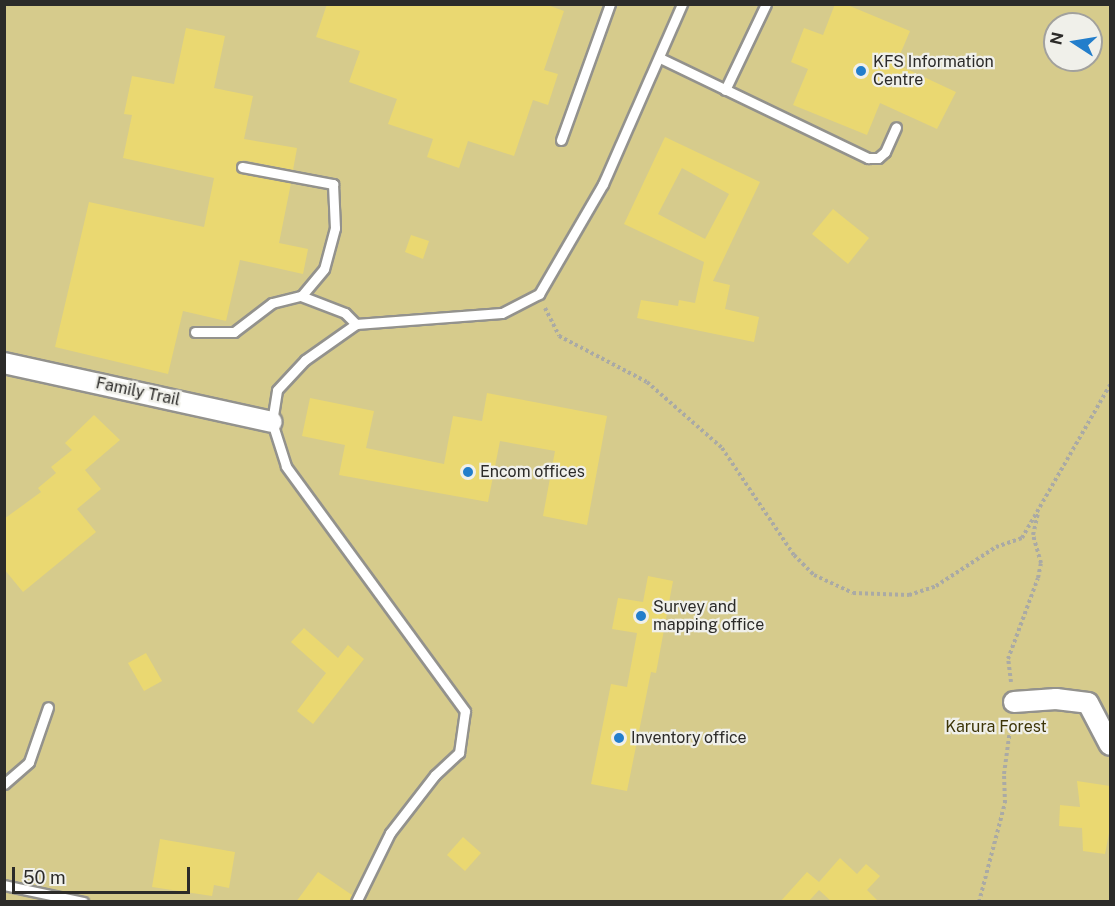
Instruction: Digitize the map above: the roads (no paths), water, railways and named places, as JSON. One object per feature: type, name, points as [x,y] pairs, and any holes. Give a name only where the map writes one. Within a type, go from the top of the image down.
[{"type":"street","name":"Family Trail","points":[[4,363],[272,422]]},
{"type":"street","points":[[1014,702],[1056,699],[1088,703],[1110,745]]},
{"type":"lane","points":[[561,140],[610,4]]},
{"type":"lane","points":[[356,902],[390,833],[435,775],[459,753],[465,711],[286,466],[272,422],[278,390],[305,360],[356,324],[502,313],[539,294],[603,184],[682,4]]},
{"type":"lane","points":[[725,90],[766,4]]},
{"type":"lane","points":[[660,58],[868,158],[878,158],[885,152],[896,127]]},
{"type":"lane","points":[[242,167],[333,184],[335,228],[324,269],[301,296]]},
{"type":"lane","points":[[195,332],[234,332],[272,303],[301,296],[345,313],[356,324]]},
{"type":"lane","points":[[4,784],[29,762],[48,708]]},
{"type":"lane","points":[[4,885],[82,902]]},
{"type":"place","name":"KFS Information Centre","points":[[861,71]]},
{"type":"place","name":"Encom offices","points":[[468,472]]},
{"type":"place","name":"Survey and mapping office","points":[[641,616]]},
{"type":"place","name":"Inventory office","points":[[619,738]]},
{"type":"park label","name":"Karura Forest","points":[[996,727]]}]
